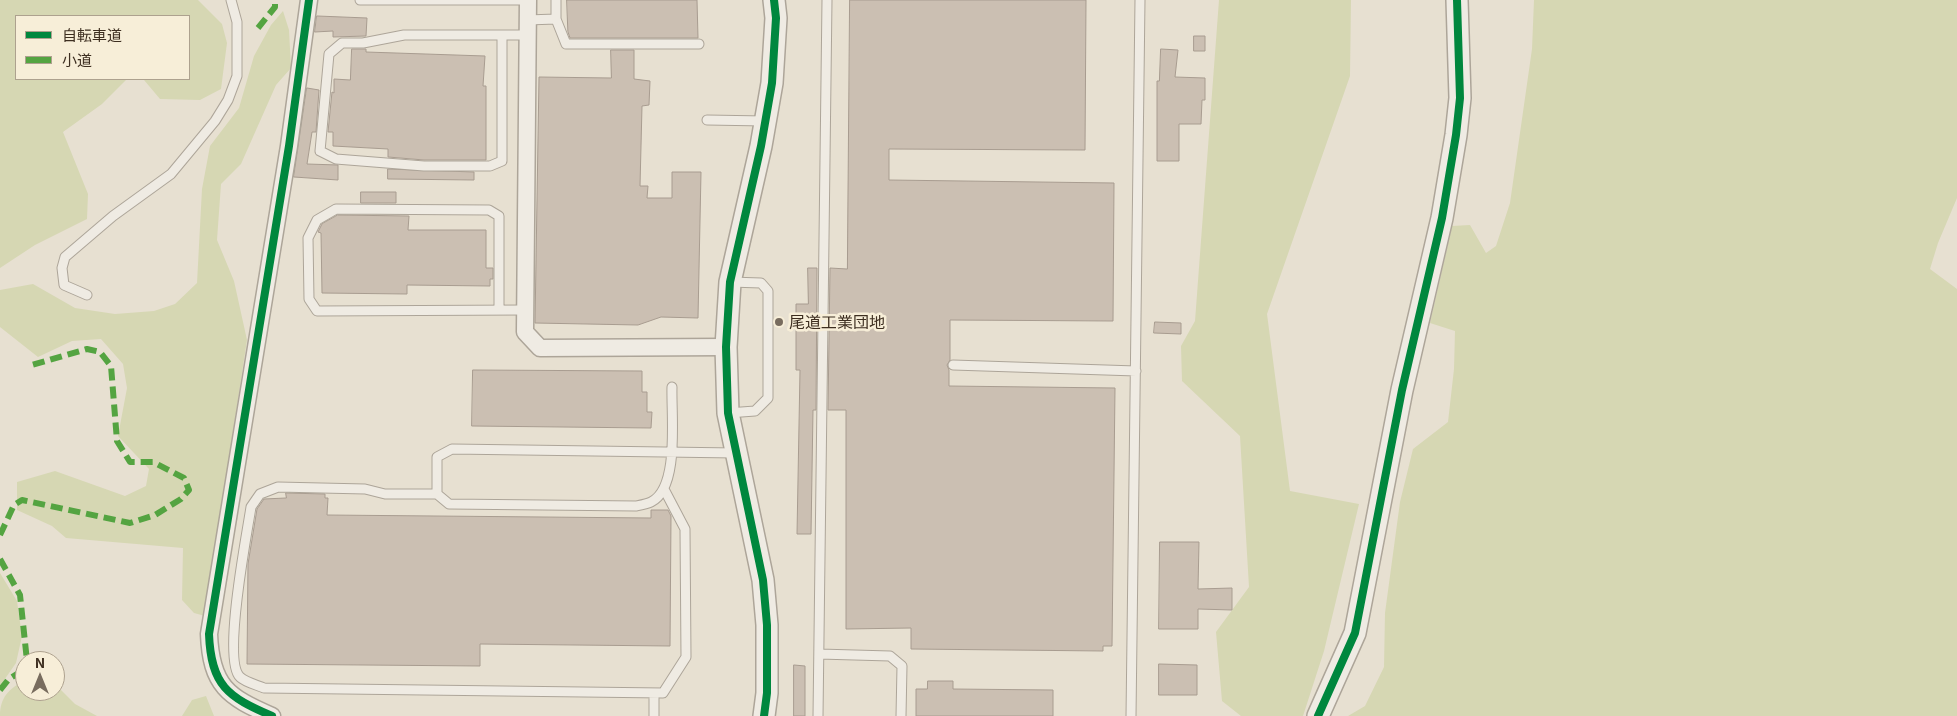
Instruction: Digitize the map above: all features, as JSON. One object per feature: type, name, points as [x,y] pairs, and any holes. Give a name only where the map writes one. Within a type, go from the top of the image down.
[{"type":"street","points":[[272,716],[239,702],[224,688],[212,662],[209,634],[288,146],[309,0]]},
{"type":"street","points":[[528,0],[525,332],[540,348],[726,347]]},
{"type":"street","points":[[764,716],[767,693],[767,635],[763,580],[728,413],[726,347],[730,282],[772,83],[776,18],[774,0]]},
{"type":"street","points":[[1318,716],[1355,633],[1402,390],[1442,218],[1456,136],[1460,98],[1457,0]]},
{"type":"lane","points":[[87,295],[64,284],[62,268],[65,257],[113,216],[171,174],[215,121],[228,100],[237,76],[237,22],[231,0]]},
{"type":"lane","points":[[360,0],[528,0]]},
{"type":"lane","points":[[556,0],[556,20],[566,44],[699,44]]},
{"type":"lane","points":[[818,716],[827,0]]},
{"type":"lane","points":[[1131,716],[1140,0]]},
{"type":"lane","points":[[502,35],[502,161],[490,166],[424,166],[336,160],[320,151],[329,54],[342,43],[363,43],[404,35],[502,35],[556,20]]},
{"type":"lane","points":[[707,120],[765,121]]},
{"type":"lane","points":[[499,310],[499,216],[489,210],[336,208],[317,220],[308,238],[309,299],[317,311],[525,310]]},
{"type":"lane","points":[[728,413],[755,411],[768,398],[768,291],[761,283],[730,282]]},
{"type":"lane","points":[[954,365],[1136,370]]},
{"type":"lane","points":[[664,489],[685,529],[686,657],[663,694],[264,688],[240,677],[235,668],[234,606],[251,508],[260,494],[278,487],[365,489],[385,494],[437,494],[448,504],[636,506],[652,502],[664,489],[671,472],[672,387]]},
{"type":"lane","points":[[437,494],[438,457],[452,449],[737,453]]},
{"type":"lane","points":[[819,654],[890,656],[902,666],[901,716]]},
{"type":"lane","points":[[654,693],[654,716]]},
{"type":"green space","points":[[0,0],[198,0],[222,24],[227,43],[221,89],[200,100],[160,99],[144,80],[190,80],[190,15],[15,15],[15,80],[126,80],[102,104],[63,132],[88,194],[87,219],[35,245],[0,268]]},
{"type":"green space","points":[[1219,0],[1351,0],[1350,76],[1267,314],[1290,491],[1359,504],[1324,651],[1303,716],[1241,716],[1222,701],[1216,632],[1249,587],[1240,436],[1182,381],[1181,346],[1195,321]]},
{"type":"green space","points":[[1534,0],[1957,0],[1957,198],[1938,243],[1930,269],[1957,289],[1957,716],[1348,716],[1365,706],[1384,667],[1385,613],[1400,502],[1413,449],[1448,422],[1454,369],[1455,331],[1430,323],[1452,226],[1470,225],[1486,253],[1496,246],[1510,203],[1532,49]]},
{"type":"green space","points":[[283,11],[289,30],[291,68],[276,85],[241,164],[221,184],[217,240],[234,281],[247,340],[205,616],[194,613],[182,600],[183,548],[66,538],[52,526],[17,510],[17,482],[55,471],[125,496],[146,486],[149,469],[118,436],[127,388],[123,364],[101,339],[72,341],[38,357],[0,327],[0,290],[33,284],[75,308],[115,314],[154,311],[175,304],[197,283],[202,189],[210,146],[239,108],[254,56],[271,25]]},
{"type":"green space","points":[[0,573],[17,601],[22,636],[19,651],[15,651],[15,664],[0,686]]},
{"type":"green space","points":[[14,687],[15,701],[65,701],[65,694],[75,704],[97,716],[0,716],[0,709],[6,694]]},
{"type":"green space","points":[[206,696],[214,716],[182,716],[192,700]]},
{"type":"building","points":[[567,0],[697,0],[698,38],[570,38],[568,32]]},
{"type":"building","points":[[850,0],[1086,0],[1085,150],[889,149],[889,180],[1114,183],[1113,321],[950,320],[950,360],[947,365],[949,370],[949,386],[1115,388],[1112,646],[1103,646],[1103,651],[911,649],[911,628],[846,629],[846,410],[828,410],[830,268],[847,269]]},
{"type":"building","points":[[317,16],[367,18],[366,36],[333,37],[333,31],[315,32]]},
{"type":"building","points":[[1194,36],[1205,36],[1205,51],[1194,51]]},
{"type":"building","points":[[352,49],[366,49],[366,52],[485,56],[483,86],[486,86],[486,160],[424,160],[388,157],[388,149],[333,146],[333,132],[328,132],[332,92],[334,93],[334,79],[350,80]]},
{"type":"building","points":[[1161,49],[1178,50],[1175,77],[1205,78],[1205,100],[1202,100],[1201,124],[1179,124],[1179,161],[1157,161],[1157,81],[1159,81]]},
{"type":"building","points":[[611,50],[634,50],[634,79],[650,81],[649,105],[642,106],[640,186],[648,186],[647,198],[672,198],[672,172],[701,172],[698,318],[661,317],[638,325],[535,323],[539,77],[611,78]]},
{"type":"building","points":[[307,88],[319,90],[316,132],[312,132],[307,164],[338,165],[338,180],[294,177]]},
{"type":"building","points":[[388,169],[474,172],[474,180],[388,179]]},
{"type":"building","points":[[361,192],[396,192],[396,203],[361,203]]},
{"type":"building","points":[[338,215],[409,216],[408,230],[486,230],[486,268],[493,268],[493,279],[490,279],[490,286],[407,285],[407,294],[322,293],[321,233],[318,232],[322,224]]},
{"type":"building","points":[[808,268],[817,268],[816,410],[813,410],[811,534],[797,534],[800,370],[796,370],[796,304],[808,304]]},
{"type":"building","points":[[1155,322],[1181,323],[1181,334],[1154,333]]},
{"type":"building","points":[[473,370],[642,371],[642,392],[647,392],[647,412],[652,412],[651,428],[472,426]]},
{"type":"building","points":[[286,493],[325,494],[325,498],[328,498],[327,515],[651,518],[651,510],[668,510],[671,516],[670,646],[480,644],[480,666],[247,664],[248,564],[257,509],[264,499],[286,498]]},
{"type":"building","points":[[1160,542],[1199,542],[1198,589],[1232,588],[1232,610],[1198,609],[1198,629],[1159,629]]},
{"type":"building","points":[[1159,664],[1197,665],[1197,695],[1159,695]]},
{"type":"building","points":[[794,665],[805,666],[805,716],[794,716]]},
{"type":"building","points":[[928,681],[953,681],[953,689],[1053,690],[1053,716],[916,716],[916,689],[927,689]]},
{"type":"marked path","points":[[258,28],[275,7],[275,0]]},
{"type":"marked path","points":[[0,535],[14,505],[22,500],[130,523],[155,515],[181,499],[189,490],[184,478],[153,462],[130,462],[117,441],[111,366],[100,352],[87,349],[32,365]]},
{"type":"marked path","points":[[0,559],[20,595],[26,651]]},
{"type":"marked path","points":[[0,690],[9,679],[15,675]]},
{"type":"cycle path","points":[[272,716],[233,695],[218,678],[210,652],[209,634],[289,146],[309,0]]},
{"type":"cycle path","points":[[764,716],[767,693],[767,625],[763,580],[728,413],[726,347],[730,282],[761,146],[772,83],[776,18],[774,0]]},
{"type":"cycle path","points":[[1318,716],[1355,633],[1402,390],[1442,218],[1456,135],[1460,98],[1457,0]]},
{"type":"place","name":"尾道工業団地","points":[[779,322]]}]
